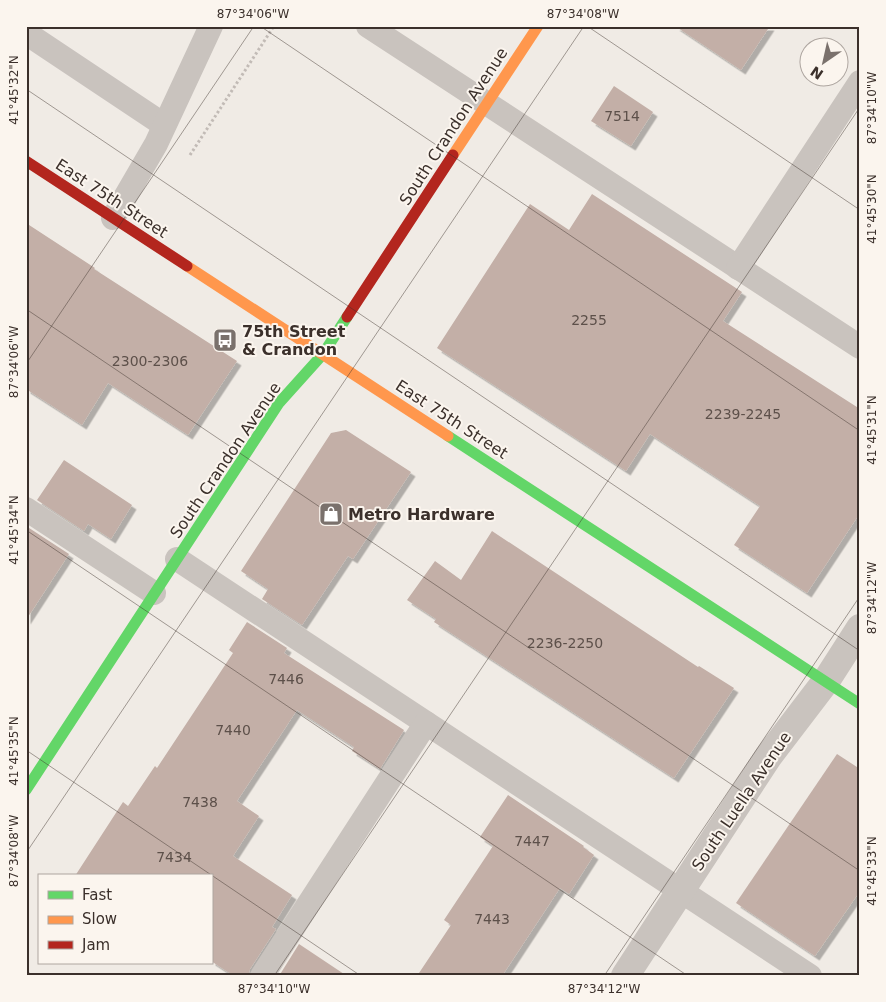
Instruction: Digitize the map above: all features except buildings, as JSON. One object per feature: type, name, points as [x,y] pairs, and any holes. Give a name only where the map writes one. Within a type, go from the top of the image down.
[{"type":"main road","name":"South Crandon Avenue","points":[[26,790],[279,403],[323,354],[538,26]]},
{"type":"main road","name":"East 75th Street","points":[[26,161],[860,704]]},
{"type":"street","name":"South Luella Avenue","points":[[625,976],[768,757],[826,681],[860,628]]},
{"type":"lane","points":[[113,218],[156,144],[212,26]]},
{"type":"lane","points":[[368,26],[860,348]]},
{"type":"lane","points":[[26,33],[164,125]]},
{"type":"lane","points":[[738,268],[860,82]]},
{"type":"lane","points":[[26,509],[154,594]]},
{"type":"lane","points":[[177,559],[810,976]]},
{"type":"lane","points":[[262,976],[426,722]]},
{"type":"path","points":[[187,160],[274,26]]},
{"type":"traffic: fast","points":[[26,790],[279,403],[323,354],[347,317]]},
{"type":"traffic: fast","points":[[448,436],[860,704]]},
{"type":"traffic: slow","points":[[453,155],[538,26]]},
{"type":"traffic: slow","points":[[187,266],[448,436]]},
{"type":"traffic: jam","points":[[347,317],[453,155]]},
{"type":"traffic: jam","points":[[26,161],[187,266]]},
{"type":"place","name":"75th Street & Crandon","points":[[225,340]]},
{"type":"place","name":"Metro Hardware","points":[[331,514]]}]
